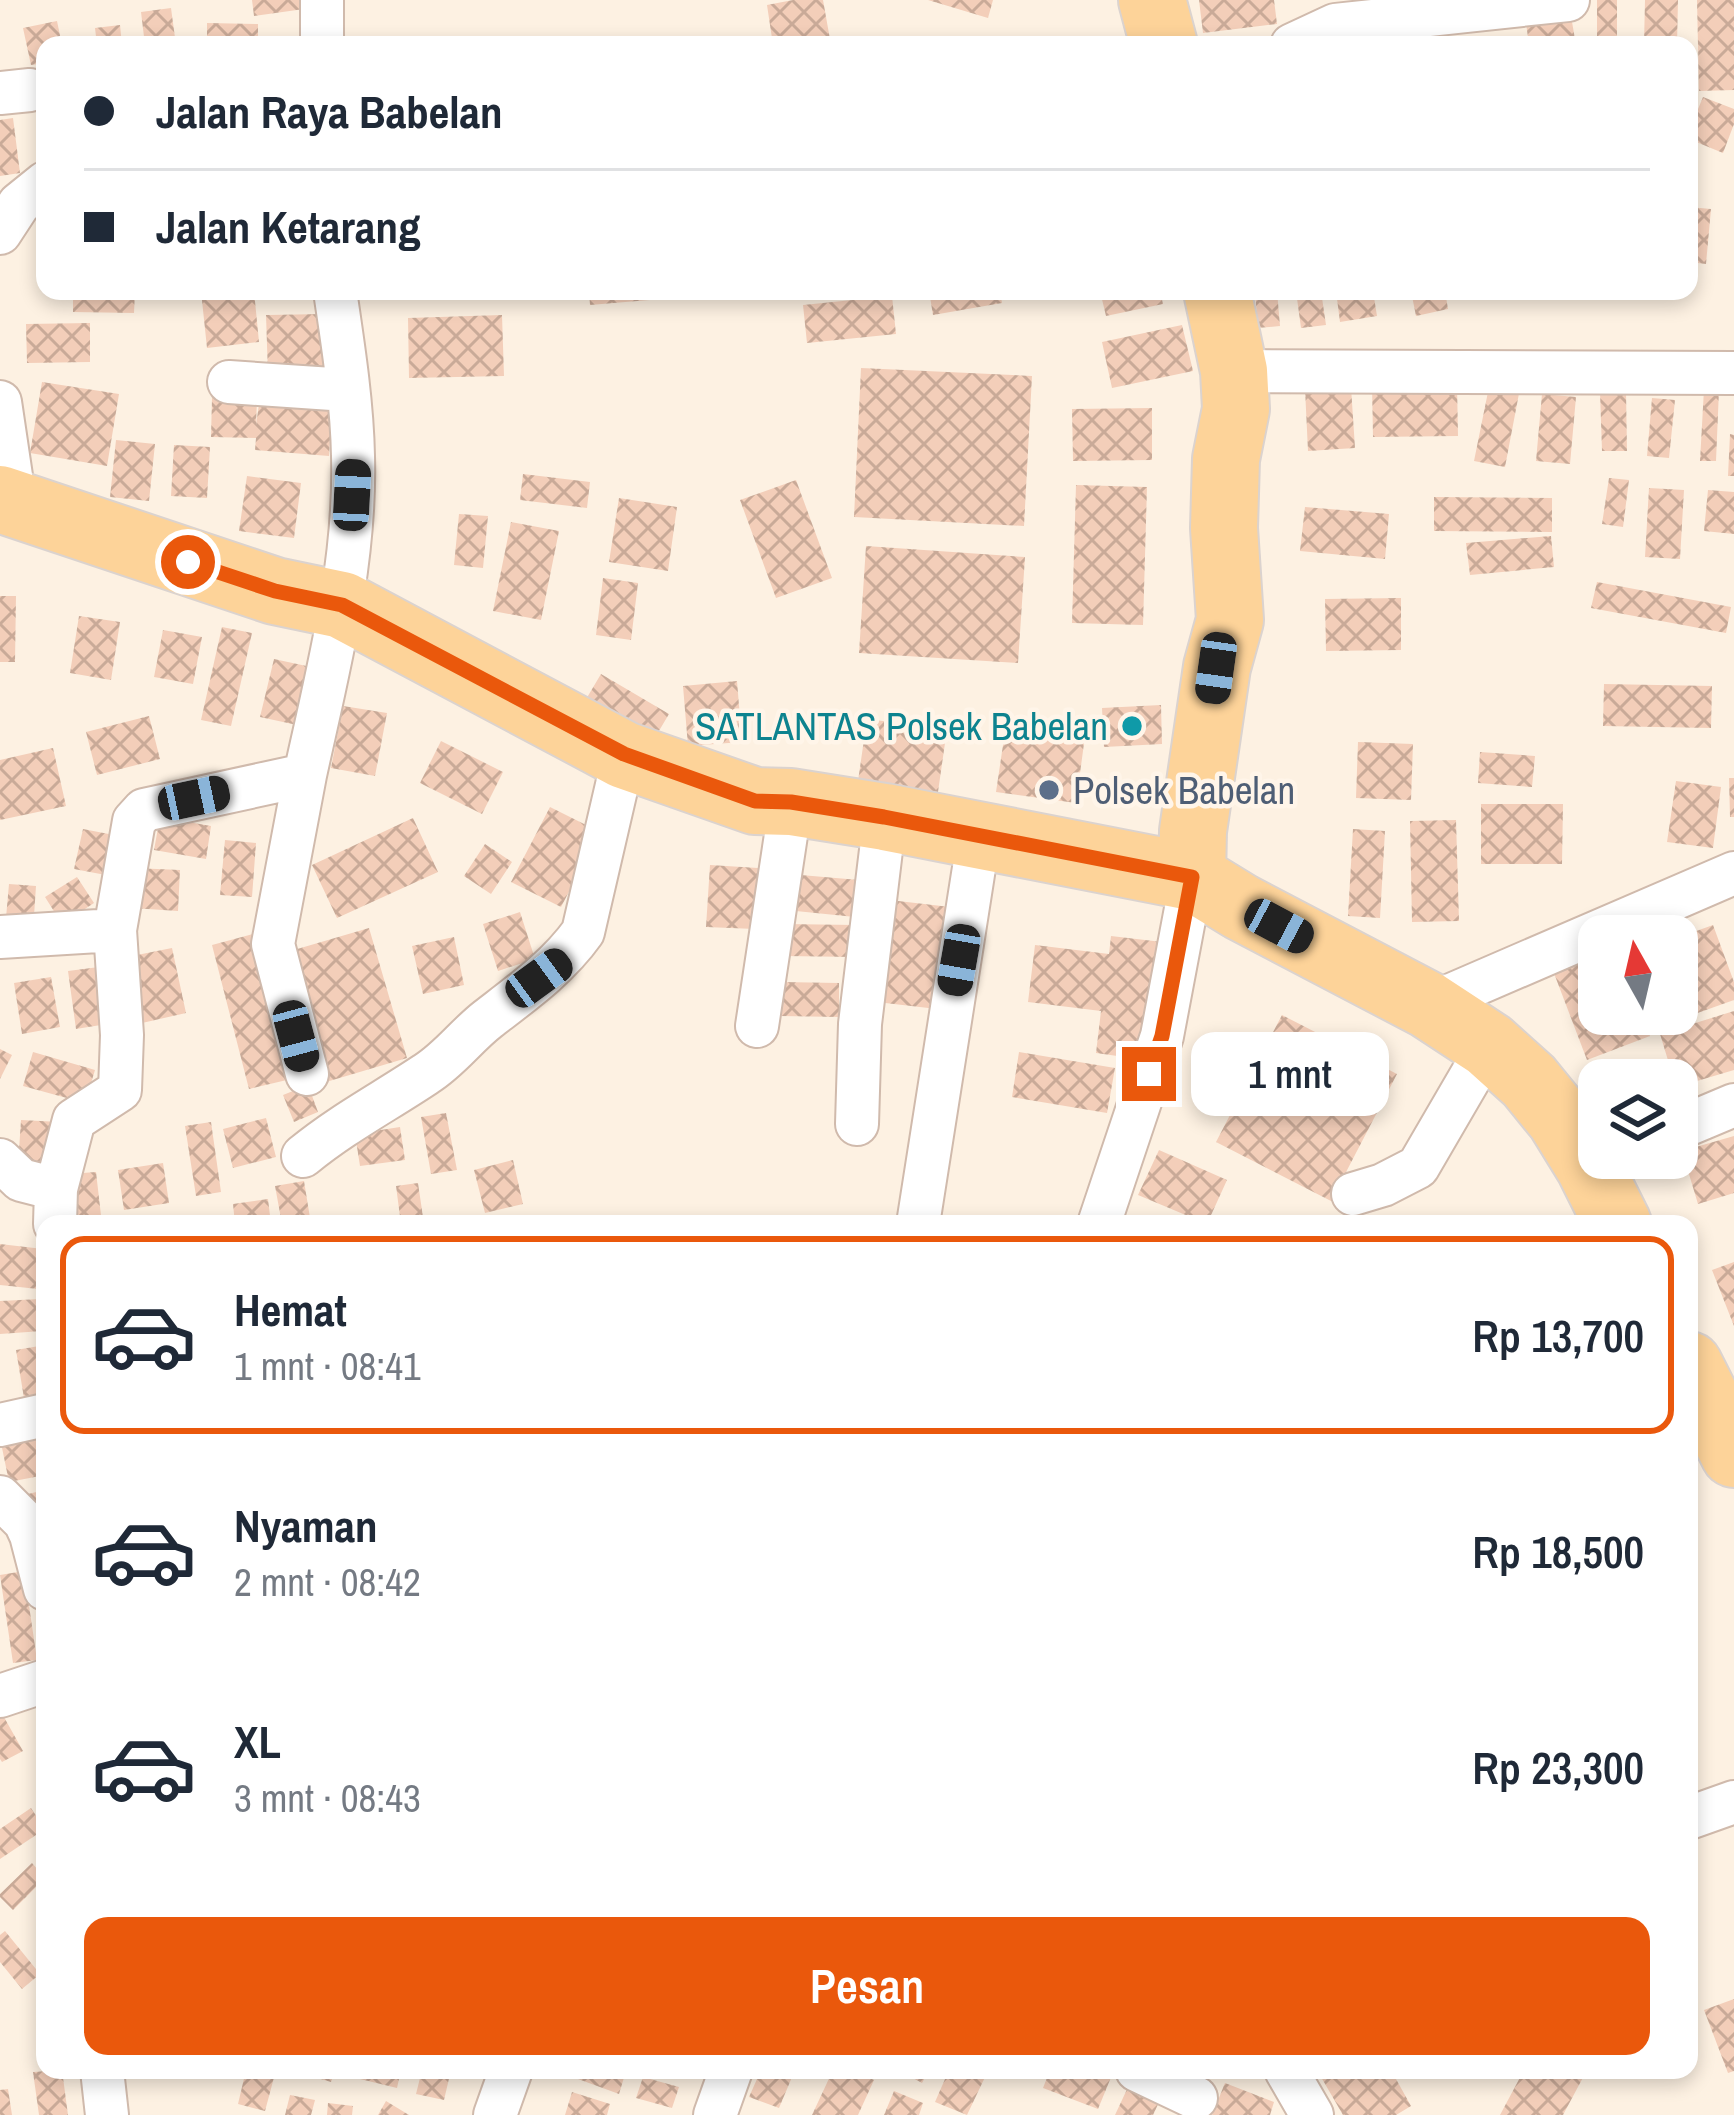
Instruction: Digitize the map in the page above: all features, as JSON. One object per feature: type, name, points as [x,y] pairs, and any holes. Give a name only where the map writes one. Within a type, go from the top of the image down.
[{"type":"main road","points":[[1152,0],[1162,36]]},
{"type":"main road","points":[[1192,877],[1192,831],[1216,668],[1230,620],[1224,528],[1226,459],[1236,409],[1234,371],[1219,300]]},
{"type":"main road","points":[[8,501],[275,591],[342,605],[624,754],[755,801],[884,817],[1192,877],[1428,1005],[1489,1045],[1529,1081],[1578,1139]]},
{"type":"main road","points":[[1604,1179],[1615,1215]]},
{"type":"main road","points":[[1698,1383],[1734,1454]]},
{"type":"street","points":[[322,0],[322,36]]},
{"type":"street","points":[[1311,36],[1335,25],[1551,1]]},
{"type":"street","points":[[0,233],[19,204],[36,190]]},
{"type":"street","points":[[307,1074],[273,944],[342,605],[350,535],[353,456],[336,300]]},
{"type":"street","points":[[1234,371],[1734,373]]},
{"type":"street","points":[[229,382],[346,390]]},
{"type":"street","points":[[0,402],[8,501]]},
{"type":"street","points":[[303,1156],[337,1128],[429,1072],[570,950],[583,932],[624,754]]},
{"type":"street","points":[[0,1160],[55,1207],[74,1120],[120,1090],[122,1035],[115,930],[134,821],[144,810],[305,775]]},
{"type":"street","points":[[757,1026],[791,802]]},
{"type":"street","points":[[857,1124],[860,1024],[884,817]]},
{"type":"street","points":[[919,1215],[980,836]]},
{"type":"street","points":[[1428,1005],[1734,873]]},
{"type":"street","points":[[1102,1215],[1162,1036],[1192,877]]},
{"type":"street","points":[[0,937],[115,930]]},
{"type":"street","points":[[1353,1194],[1418,1167],[1489,1045]]},
{"type":"street","points":[[1698,1120],[1734,1105]]},
{"type":"street","points":[[0,1426],[36,1417]]},
{"type":"street","points":[[0,1497],[25,1522],[36,1554]]},
{"type":"street","points":[[0,1696],[36,1684]]},
{"type":"street","points":[[1698,1815],[1734,1802]]},
{"type":"street","points":[[103,2079],[107,2115]]},
{"type":"street","points":[[495,2115],[508,2079]]},
{"type":"street","points":[[715,2115],[728,2079]]},
{"type":"street","points":[[1160,2079],[1198,2094]]},
{"type":"street","points":[[1291,2079],[1312,2115]]},
{"type":"building","points":[[252,0],[303,0],[304,9],[254,16]]},
{"type":"building","points":[[823,0],[829,36],[772,36],[767,5]]},
{"type":"building","points":[[928,0],[993,0],[988,18]]},
{"type":"building","points":[[1199,0],[1274,0],[1277,24],[1203,33]]},
{"type":"building","points":[[1597,0],[1617,0],[1617,36],[1597,36]]},
{"type":"building","points":[[1645,0],[1678,0],[1677,36],[1644,36]]},
{"type":"building","points":[[1697,0],[1734,0],[1734,90],[1699,91]]},
{"type":"building","points":[[171,8],[175,36],[144,36],[141,12]]},
{"type":"building","points":[[1571,16],[1574,36],[1528,36],[1526,23]]},
{"type":"building","points":[[57,21],[60,36],[36,36],[36,64],[31,65],[23,28]]},
{"type":"building","points":[[207,23],[258,24],[258,36],[207,36]]},
{"type":"building","points":[[120,25],[121,36],[96,36],[95,28]]},
{"type":"building","points":[[1413,31],[1414,36],[1374,36]]},
{"type":"building","points":[[1703,97],[1734,109],[1734,124],[1723,153],[1698,143],[1698,109]]},
{"type":"building","points":[[13,118],[20,173],[0,176],[0,120]]},
{"type":"building","points":[[1698,208],[1711,209],[1706,264],[1698,263]]},
{"type":"building","points":[[73,300],[135,300],[134,313],[73,312]]},
{"type":"building","points":[[202,300],[255,300],[259,342],[207,348]]},
{"type":"building","points":[[590,300],[649,300],[590,305]]},
{"type":"building","points":[[892,300],[896,334],[807,343],[803,305]]},
{"type":"building","points":[[930,300],[1002,300],[1002,303],[933,315]]},
{"type":"building","points":[[1102,300],[1162,300],[1163,304],[1106,316]]},
{"type":"building","points":[[1256,300],[1278,300],[1280,326],[1258,328]]},
{"type":"building","points":[[1297,300],[1322,300],[1326,325],[1301,328]]},
{"type":"building","points":[[1337,300],[1374,300],[1377,316],[1340,322]]},
{"type":"building","points":[[1413,300],[1446,300],[1448,309],[1416,316]]},
{"type":"building","points":[[324,314],[325,373],[268,375],[266,315]]},
{"type":"building","points":[[502,315],[504,376],[409,378],[408,318]]},
{"type":"building","points":[[90,323],[90,362],[27,363],[26,324]]},
{"type":"building","points":[[1182,325],[1193,371],[1112,388],[1102,342]]},
{"type":"building","points":[[861,368],[1032,376],[1024,526],[854,517]]},
{"type":"building","points":[[1491,377],[1521,383],[1505,467],[1474,461]]},
{"type":"building","points":[[42,382],[119,394],[107,466],[30,453]]},
{"type":"building","points":[[1457,384],[1458,436],[1373,437],[1372,385]]},
{"type":"building","points":[[1351,387],[1355,448],[1308,451],[1305,389]]},
{"type":"building","points":[[1704,389],[1719,390],[1716,461],[1700,461]]},
{"type":"building","points":[[1626,391],[1627,451],[1602,451],[1600,392]]},
{"type":"building","points":[[1542,394],[1576,397],[1570,464],[1536,461]]},
{"type":"building","points":[[212,398],[257,399],[256,425],[259,404],[332,410],[329,456],[255,450],[256,438],[211,437]]},
{"type":"building","points":[[1652,398],[1675,400],[1669,458],[1647,456]]},
{"type":"building","points":[[1152,408],[1152,460],[1073,461],[1072,409]]},
{"type":"building","points":[[1730,434],[1734,435],[1734,476],[1728,476]]},
{"type":"building","points":[[116,440],[155,444],[149,501],[110,497]]},
{"type":"building","points":[[174,445],[210,447],[207,498],[171,496]]},
{"type":"building","points":[[523,474],[590,482],[587,508],[520,500]]},
{"type":"building","points":[[247,476],[301,483],[294,538],[239,531]]},
{"type":"building","points":[[1609,478],[1629,480],[1623,527],[1602,524]]},
{"type":"building","points":[[796,480],[832,578],[776,598],[740,500]]},
{"type":"building","points":[[1076,485],[1147,487],[1143,625],[1072,623]]},
{"type":"building","points":[[1649,488],[1684,490],[1680,559],[1645,557]]},
{"type":"building","points":[[1708,490],[1734,492],[1734,534],[1704,531]]},
{"type":"building","points":[[1434,497],[1552,498],[1552,532],[1434,531]]},
{"type":"building","points":[[619,498],[677,507],[668,571],[609,562]]},
{"type":"building","points":[[1305,507],[1389,514],[1385,559],[1300,551]]},
{"type":"building","points":[[459,514],[488,516],[483,568],[454,565]]},
{"type":"building","points":[[511,522],[559,531],[541,620],[493,611]]},
{"type":"building","points":[[1551,536],[1554,567],[1470,575],[1466,543]]},
{"type":"building","points":[[866,546],[1025,557],[1018,663],[859,653]]},
{"type":"building","points":[[603,578],[638,583],[631,640],[596,635]]},
{"type":"building","points":[[1597,582],[1731,607],[1726,633],[1591,608]]},
{"type":"building","points":[[0,596],[16,596],[15,662],[0,662]]},
{"type":"building","points":[[1401,598],[1401,650],[1326,651],[1325,599]]},
{"type":"building","points":[[79,616],[120,622],[111,680],[70,673]]},
{"type":"building","points":[[222,627],[252,633],[231,726],[201,720]]},
{"type":"building","points":[[163,630],[202,637],[193,684],[154,677]]},
{"type":"building","points":[[274,659],[311,667],[297,725],[260,717]]},
{"type":"building","points":[[601,674],[669,714],[647,751],[579,711]]},
{"type":"building","points":[[737,681],[742,742],[688,746],[683,686]]},
{"type":"building","points":[[1604,684],[1712,686],[1711,728],[1603,726]]},
{"type":"building","name":"SATLANTAS Polsek Babelan","points":[[1161,705],[1162,744],[1104,747],[1102,708]]},
{"type":"building","points":[[343,706],[387,713],[375,776],[331,768]]},
{"type":"building","points":[[149,716],[160,759],[97,775],[86,732]]},
{"type":"building","points":[[867,719],[947,729],[938,792],[858,781]]},
{"type":"building","name":"Polsek Babelan","points":[[1006,725],[1085,736],[1076,803],[996,792]]},
{"type":"building","points":[[441,741],[503,772],[482,814],[420,783]]},
{"type":"building","points":[[1358,742],[1413,744],[1411,800],[1356,798]]},
{"type":"building","points":[[53,748],[66,806],[0,820],[0,760]]},
{"type":"building","points":[[1480,752],[1535,756],[1532,787],[1478,783]]},
{"type":"building","points":[[1729,778],[1734,778],[1734,817],[1730,817]]},
{"type":"building","points":[[1676,781],[1721,787],[1713,848],[1667,842]]},
{"type":"building","points":[[1481,804],[1563,804],[1562,864],[1481,864]]},
{"type":"building","points":[[550,807],[600,832],[561,907],[511,882]]},
{"type":"building","points":[[160,817],[211,826],[206,859],[154,850]]},
{"type":"building","points":[[413,818],[438,872],[337,918],[312,865]]},
{"type":"building","points":[[1456,820],[1459,921],[1412,922],[1410,821]]},
{"type":"building","points":[[83,829],[119,836],[111,876],[74,869]]},
{"type":"building","points":[[1353,829],[1385,831],[1380,918],[1348,916]]},
{"type":"building","points":[[225,840],[256,843],[252,897],[220,895]]},
{"type":"building","points":[[485,844],[512,862],[491,894],[464,876]]},
{"type":"building","points":[[710,865],[758,868],[755,929],[706,927]]},
{"type":"building","points":[[134,868],[180,870],[178,911],[132,908]]},
{"type":"building","points":[[789,874],[859,880],[855,917],[786,910]]},
{"type":"building","points":[[77,877],[94,903],[62,924],[45,897]]},
{"type":"building","points":[[9,884],[36,886],[33,931],[5,929]]},
{"type":"building","points":[[881,899],[950,907],[937,1009],[868,1001]]},
{"type":"building","points":[[520,912],[535,959],[498,971],[483,924]]},
{"type":"building","points":[[784,924],[856,925],[855,957],[784,956]]},
{"type":"building","points":[[1713,925],[1734,982],[1734,1000],[1698,1013],[1698,930]]},
{"type":"building","points":[[369,928],[407,1058],[326,1082],[287,952]]},
{"type":"building","points":[[253,934],[291,1079],[249,1089],[212,945]]},
{"type":"building","points":[[1111,936],[1162,942],[1146,1060],[1096,1053],[1101,1011],[1028,1002],[1035,945],[1109,954]]},
{"type":"building","points":[[454,937],[464,985],[423,994],[412,946]]},
{"type":"building","points":[[172,948],[186,1013],[142,1023],[127,957]]},
{"type":"building","points":[[1578,958],[1578,1035],[1650,1036],[1587,1059],[1552,968]]},
{"type":"building","points":[[99,967],[107,1024],[76,1029],[68,971]]},
{"type":"building","points":[[51,977],[60,1027],[22,1034],[14,983]]},
{"type":"building","points":[[781,982],[839,983],[839,1017],[780,1016]]},
{"type":"building","points":[[1734,1011],[1734,1070],[1698,1081],[1698,1059],[1668,1059],[1660,1035],[1698,1035],[1698,1022]]},
{"type":"building","points":[[1282,1015],[1397,1074],[1331,1201],[1216,1142]]},
{"type":"building","points":[[0,1049],[12,1055],[0,1079]]},
{"type":"building","points":[[33,1052],[95,1070],[85,1103],[23,1086]]},
{"type":"building","points":[[1019,1052],[1115,1068],[1107,1113],[1012,1097]]},
{"type":"building","points":[[308,1085],[318,1112],[294,1122],[283,1095]]},
{"type":"building","points":[[446,1113],[457,1170],[431,1174],[421,1117]]},
{"type":"building","points":[[266,1118],[276,1157],[233,1168],[223,1129]]},
{"type":"building","points":[[21,1120],[60,1122],[56,1167],[18,1165]]},
{"type":"building","points":[[211,1122],[221,1192],[196,1196],[185,1126]]},
{"type":"building","points":[[400,1127],[405,1160],[360,1166],[355,1134]]},
{"type":"building","points":[[1734,1136],[1734,1193],[1698,1204],[1690,1179],[1698,1179],[1698,1146]]},
{"type":"building","points":[[1159,1150],[1227,1180],[1211,1215],[1186,1215],[1138,1195]]},
{"type":"building","points":[[513,1160],[523,1204],[485,1213],[474,1170]]},
{"type":"building","points":[[163,1163],[169,1203],[124,1210],[118,1170]]},
{"type":"building","points":[[96,1172],[101,1215],[74,1215],[69,1174]]},
{"type":"building","points":[[304,1181],[310,1215],[280,1215],[275,1186]]},
{"type":"building","points":[[418,1183],[423,1215],[400,1215],[396,1186]]},
{"type":"building","points":[[268,1199],[270,1215],[234,1215],[233,1204]]},
{"type":"building","points":[[0,1244],[36,1248],[36,1289],[0,1285]]},
{"type":"building","points":[[1734,1262],[1734,1326],[1712,1270]]},
{"type":"building","points":[[36,1299],[36,1331],[0,1334],[0,1301]]},
{"type":"building","points":[[36,1347],[36,1402],[25,1404],[16,1350]]},
{"type":"building","points":[[36,1431],[36,1477],[9,1482],[0,1438]]},
{"type":"building","points":[[36,1492],[36,1528],[28,1494]]},
{"type":"building","points":[[24,1571],[36,1660],[13,1663],[0,1575]]},
{"type":"building","points":[[0,1710],[23,1751],[2,1762],[0,1759]]},
{"type":"building","points":[[31,1808],[36,1816],[36,1835],[0,1859],[0,1829]]},
{"type":"building","points":[[32,1863],[36,1868],[36,1887],[13,1910],[0,1894]]},
{"type":"building","points":[[5,1931],[36,1969],[36,1977],[22,1989],[0,1962],[0,1935]]},
{"type":"building","points":[[1734,1999],[1734,2071],[1728,2073],[1704,2010]]},
{"type":"building","points":[[33,2072],[36,2079],[63,2079],[68,2115],[39,2115]]},
{"type":"building","points":[[244,2079],[274,2079],[265,2111],[238,2104]]},
{"type":"building","points":[[360,2079],[399,2079],[397,2088]]},
{"type":"building","points":[[420,2079],[449,2079],[444,2100],[416,2094]]},
{"type":"building","points":[[578,2079],[624,2079],[619,2094]]},
{"type":"building","points":[[642,2079],[679,2087],[672,2108],[636,2098]]},
{"type":"building","points":[[757,2079],[791,2079],[779,2108],[749,2097]]},
{"type":"building","points":[[829,2079],[874,2080],[858,2115],[812,2115]]},
{"type":"building","points":[[945,2079],[984,2079],[967,2115],[935,2102]]},
{"type":"building","points":[[1046,2079],[1110,2079],[1098,2109],[1043,2088]]},
{"type":"building","points":[[1322,2079],[1396,2079],[1411,2106],[1396,2115],[1343,2115]]},
{"type":"building","points":[[1519,2079],[1582,2079],[1563,2115],[1500,2115]]},
{"type":"building","points":[[1225,2083],[1274,2102],[1270,2115],[1212,2115]]},
{"type":"building","points":[[1129,2085],[1161,2098],[1153,2115],[1115,2115]]},
{"type":"building","points":[[8,2089],[12,2115],[0,2115],[0,2090]]},
{"type":"building","points":[[894,2091],[923,2103],[919,2115],[884,2115]]},
{"type":"building","points":[[572,2092],[610,2104],[607,2115],[565,2115]]},
{"type":"building","points":[[290,2095],[315,2100],[311,2115],[285,2115]]},
{"type":"building","points":[[386,2101],[409,2115],[378,2115]]},
{"type":"building","points":[[328,2103],[353,2106],[352,2115],[327,2115]]},
{"type":"place","name":"SATLANTAS Polsek Babelan","points":[[1132,726]]},
{"type":"place","name":"Polsek Babelan","points":[[1049,790]]},
{"type":"route","points":[[188,562],[275,591],[342,605],[624,754],[755,801],[884,817],[1192,877],[1162,1036],[1149,1074]]}]
